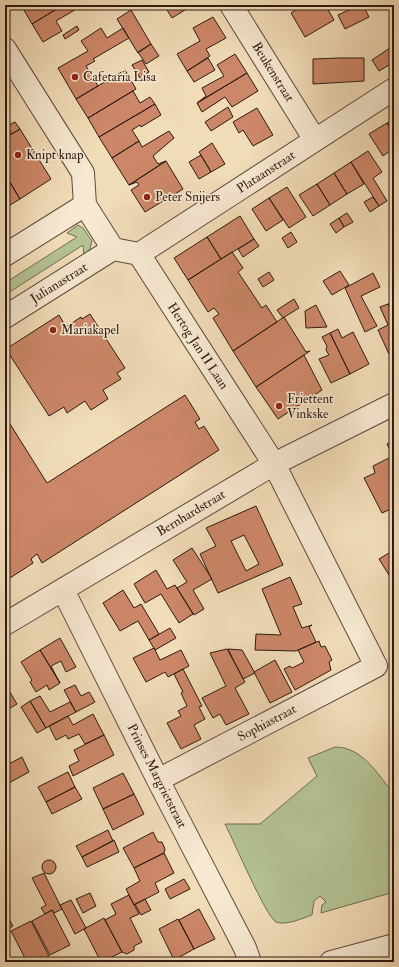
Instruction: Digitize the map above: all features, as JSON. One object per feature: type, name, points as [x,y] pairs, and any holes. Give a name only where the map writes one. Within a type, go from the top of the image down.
[{"type":"street","name":"Beukenstraat","points":[[231,5],[315,140]]},
{"type":"street","points":[[5,49],[83,173],[85,205],[113,249],[139,254]]},
{"type":"street","name":"Plataanstraat","points":[[139,254],[394,89]]},
{"type":"street","points":[[5,255],[85,205]]},
{"type":"street","name":"Julianastraat","points":[[5,317],[113,249]]},
{"type":"street","name":"Hertog Jan II Laan","points":[[139,254],[274,464],[376,666]]},
{"type":"street","name":"Bernhardstraat","points":[[5,624],[274,464],[394,404]]},
{"type":"street","name":"Prinses Margrietstraat","points":[[63,590],[158,780],[245,948],[250,962]]},
{"type":"street","name":"Sophiastraat","points":[[158,780],[376,666]]},
{"type":"street","points":[[331,962],[394,945]]},
{"type":"green space","points":[[78,225],[83,228],[92,241],[89,253],[84,257],[83,245],[5,295],[5,283],[77,237],[67,233]]},
{"type":"green space","points":[[335,747],[345,748],[362,757],[376,771],[394,794],[394,892],[321,913],[322,905],[326,902],[320,896],[314,901],[312,915],[285,923],[276,922],[265,907],[225,824],[260,824],[317,776],[308,758]]},
{"type":"building","points":[[21,5],[63,5],[32,24]]},
{"type":"building","points":[[63,5],[88,5],[79,10],[78,8],[56,21],[62,31],[43,42],[32,24]]},
{"type":"building","points":[[164,5],[193,5],[172,18]]},
{"type":"building","points":[[304,5],[331,5],[327,8],[334,20],[305,37],[291,13]]},
{"type":"building","points":[[363,5],[369,17],[345,29],[338,15]]},
{"type":"building","points":[[131,10],[151,44],[138,53],[117,19]]},
{"type":"building","points":[[213,17],[226,38],[206,49],[210,56],[187,71],[177,54],[200,41],[193,28]]},
{"type":"building","points":[[77,26],[79,30],[65,39],[63,35]]},
{"type":"building","points":[[101,28],[107,38],[123,28],[129,38],[93,59],[95,61],[86,66],[98,86],[76,99],[58,68],[88,51],[81,41]]},
{"type":"building","points":[[151,44],[159,56],[146,64],[138,52]]},
{"type":"building","points":[[393,46],[394,62],[379,71],[372,60]]},
{"type":"building","points":[[235,54],[247,73],[197,103],[206,96],[202,88],[224,76],[217,65]]},
{"type":"building","points":[[208,58],[215,70],[194,82],[187,71]]},
{"type":"building","points":[[364,58],[364,81],[313,84],[313,59]]},
{"type":"building","points":[[142,60],[149,72],[140,78],[132,65]]},
{"type":"building","points":[[125,70],[136,89],[88,118],[76,99]]},
{"type":"building","points":[[247,73],[258,91],[232,107],[225,97],[202,112],[197,103]]},
{"type":"building","points":[[133,91],[140,103],[150,97],[155,104],[99,137],[88,118]]},
{"type":"building","points":[[155,104],[161,115],[141,127],[140,125],[132,130],[139,141],[112,158],[99,137]]},
{"type":"building","points":[[228,107],[233,117],[211,131],[205,122]]},
{"type":"building","points":[[257,108],[273,135],[253,146],[243,130],[239,133],[233,122]]},
{"type":"building","points":[[394,119],[394,135],[387,123]]},
{"type":"building","points":[[15,122],[20,129],[12,134],[7,126]]},
{"type":"building","points":[[387,123],[394,135],[394,148],[383,156],[369,134]]},
{"type":"building","points":[[20,129],[51,179],[20,199],[5,174],[5,138]]},
{"type":"building","points":[[169,131],[174,138],[153,156],[158,164],[166,161],[129,185],[112,158],[139,141],[142,147]]},
{"type":"building","points":[[212,143],[225,164],[211,172],[199,152]]},
{"type":"building","points":[[368,151],[382,172],[373,178],[387,201],[379,206],[351,162]]},
{"type":"building","points":[[201,155],[211,172],[199,179],[189,162]]},
{"type":"building","points":[[166,161],[183,189],[145,212],[131,190],[139,185],[137,182],[129,185]]},
{"type":"building","points":[[351,162],[364,184],[347,194],[334,173]]},
{"type":"building","points":[[334,173],[347,194],[330,205],[317,184]]},
{"type":"building","points":[[5,174],[20,199],[5,208]]},
{"type":"building","points":[[317,184],[330,205],[313,216],[299,195]]},
{"type":"building","points":[[287,187],[306,217],[289,228],[269,198]]},
{"type":"building","points":[[373,197],[379,206],[370,212],[364,202]]},
{"type":"building","points":[[269,198],[283,220],[266,231],[252,209]]},
{"type":"building","points":[[347,213],[353,222],[344,227],[339,218]]},
{"type":"building","points":[[240,216],[254,239],[221,259],[207,237]]},
{"type":"building","points":[[339,218],[344,227],[336,233],[330,224]]},
{"type":"building","points":[[291,232],[297,242],[288,248],[282,238]]},
{"type":"building","points":[[207,237],[221,259],[188,280],[174,258]]},
{"type":"building","points":[[254,239],[259,246],[243,257],[238,249]]},
{"type":"building","points":[[232,252],[243,268],[238,272],[262,308],[266,305],[277,322],[233,351],[213,318],[219,314],[214,308],[208,312],[188,280]]},
{"type":"building","points":[[340,271],[349,285],[332,295],[323,281]]},
{"type":"building","points":[[269,272],[274,280],[263,287],[258,279]]},
{"type":"building","points":[[373,273],[380,287],[361,296],[377,326],[365,332],[345,288]]},
{"type":"building","points":[[294,299],[299,308],[283,318],[277,310]]},
{"type":"building","points":[[394,301],[394,316],[388,304]]},
{"type":"building","points":[[388,304],[394,316],[394,352],[389,354],[378,330],[388,325],[380,307]]},
{"type":"building","points":[[316,305],[327,327],[306,328],[305,311]]},
{"type":"building","points":[[90,314],[125,368],[117,373],[121,379],[103,390],[108,399],[91,410],[85,401],[67,413],[64,407],[49,416],[6,349],[59,315],[66,327],[81,317],[82,319]]},
{"type":"building","points":[[284,317],[306,352],[310,351],[256,387],[233,351]]},
{"type":"building","points":[[338,329],[342,338],[353,332],[369,364],[350,374],[330,333]]},
{"type":"building","points":[[330,333],[350,374],[331,383],[319,359],[329,355],[326,350],[327,346],[322,337]]},
{"type":"building","points":[[304,355],[322,390],[278,419],[256,387]]},
{"type":"building","points":[[185,395],[200,419],[195,422],[199,429],[204,426],[219,450],[42,563],[37,554],[31,559],[33,563],[10,578],[5,571],[5,416],[47,483]]},
{"type":"building","points":[[394,440],[394,510],[393,508],[382,513],[364,478],[375,473],[373,466],[393,456],[387,444]]},
{"type":"building","points":[[256,506],[283,565],[218,593],[200,554],[216,546],[206,528]],"holes":[[[244,535],[259,564],[246,571],[231,541]]]},
{"type":"building","points":[[192,548],[212,579],[193,590],[204,609],[194,615],[177,588],[187,582],[173,560]]},
{"type":"building","points":[[394,550],[394,583],[379,559]]},
{"type":"building","points":[[156,570],[167,589],[175,585],[193,614],[179,623],[161,594],[145,603],[134,584]]},
{"type":"building","points":[[290,577],[302,604],[293,607],[302,628],[312,625],[309,627],[316,642],[296,651],[255,650],[256,634],[281,635],[262,589]]},
{"type":"building","points":[[123,590],[134,608],[141,604],[159,634],[149,640],[138,621],[120,631],[103,603]]},
{"type":"building","points":[[170,628],[176,638],[155,650],[149,640]]},
{"type":"building","points":[[60,638],[76,667],[66,672],[61,661],[51,666],[60,683],[40,650]]},
{"type":"building","points":[[319,641],[321,647],[325,646],[332,660],[329,662],[331,670],[295,690],[284,669],[290,666],[292,668],[304,662],[298,650]]},
{"type":"building","points":[[154,648],[160,660],[181,650],[189,666],[168,677],[165,672],[146,682],[133,658]]},
{"type":"building","points":[[227,649],[245,682],[235,688],[249,714],[226,725],[220,714],[213,718],[202,698],[226,686],[210,653]]},
{"type":"building","points":[[228,649],[242,650],[255,673],[243,679]]},
{"type":"building","points":[[40,650],[60,683],[49,690],[47,685],[36,692],[30,682],[32,680],[21,662]]},
{"type":"building","points":[[275,660],[292,692],[270,703],[254,672]]},
{"type":"building","points":[[183,669],[202,706],[199,707],[205,719],[194,725],[201,739],[181,749],[167,723],[181,716],[178,711],[187,706],[181,693],[183,692],[174,674]]},
{"type":"building","points":[[5,684],[17,704],[5,711]]},
{"type":"building","points":[[75,685],[81,696],[89,692],[95,702],[76,712],[64,690]]},
{"type":"building","points":[[40,696],[50,712],[70,702],[76,712],[46,728],[30,701]]},
{"type":"building","points":[[30,701],[46,728],[37,733],[21,707]]},
{"type":"building","points":[[93,714],[104,735],[85,744],[79,734],[68,739],[66,735],[56,740],[49,726],[68,716],[73,725]]},
{"type":"building","points":[[104,735],[114,755],[73,776],[69,766],[79,761],[74,750]]},
{"type":"building","points":[[22,757],[29,772],[5,785],[5,766]]},
{"type":"building","points":[[68,772],[75,787],[46,802],[38,787]]},
{"type":"building","points":[[123,773],[134,794],[103,809],[93,788]]},
{"type":"building","points":[[75,787],[82,799],[52,814],[46,802]]},
{"type":"building","points":[[134,794],[144,814],[113,830],[103,809]]},
{"type":"building","points":[[108,830],[113,841],[82,857],[76,846]]},
{"type":"building","points":[[153,832],[158,842],[162,842],[165,849],[164,853],[134,868],[123,848]]},
{"type":"building","points":[[114,840],[119,852],[87,867],[82,857]]},
{"type":"building","points":[[164,853],[174,873],[155,883],[159,892],[134,905],[126,889],[140,881],[134,868]]},
{"type":"building","points":[[49,860],[54,862],[56,867],[54,872],[49,874],[44,872],[42,867],[44,862]]},
{"type":"building","points":[[44,873],[62,909],[54,913],[52,910],[45,914],[41,908],[46,905],[32,878]]},
{"type":"building","points":[[184,879],[190,889],[170,899],[165,889]]},
{"type":"building","points":[[90,893],[96,906],[83,913],[76,899]]},
{"type":"building","points":[[129,895],[139,914],[130,918],[142,942],[134,946],[134,950],[127,954],[122,952],[105,920],[116,914],[111,904]]},
{"type":"building","points":[[145,899],[151,910],[141,915],[135,904]]},
{"type":"building","points":[[71,900],[86,928],[75,934],[60,905]]},
{"type":"building","points":[[199,909],[215,939],[194,949],[179,920]]},
{"type":"building","points":[[52,910],[70,945],[50,955],[32,921]]},
{"type":"building","points":[[5,912],[13,926],[5,930]]},
{"type":"building","points":[[104,918],[122,952],[101,962],[84,929]]},
{"type":"building","points":[[178,919],[194,949],[174,960],[159,929]]},
{"type":"building","points":[[31,921],[49,956],[37,962],[27,962],[11,931]]},
{"type":"place","name":"Cafetaria Lisa","points":[[75,77]]},
{"type":"place","name":"Knipt knap","points":[[18,155]]},
{"type":"place","name":"Peter Snijers","points":[[147,197]]},
{"type":"place","name":"Mariakapel","points":[[53,330]]},
{"type":"place","name":"Friettent Vinkske","points":[[279,406]]}]
